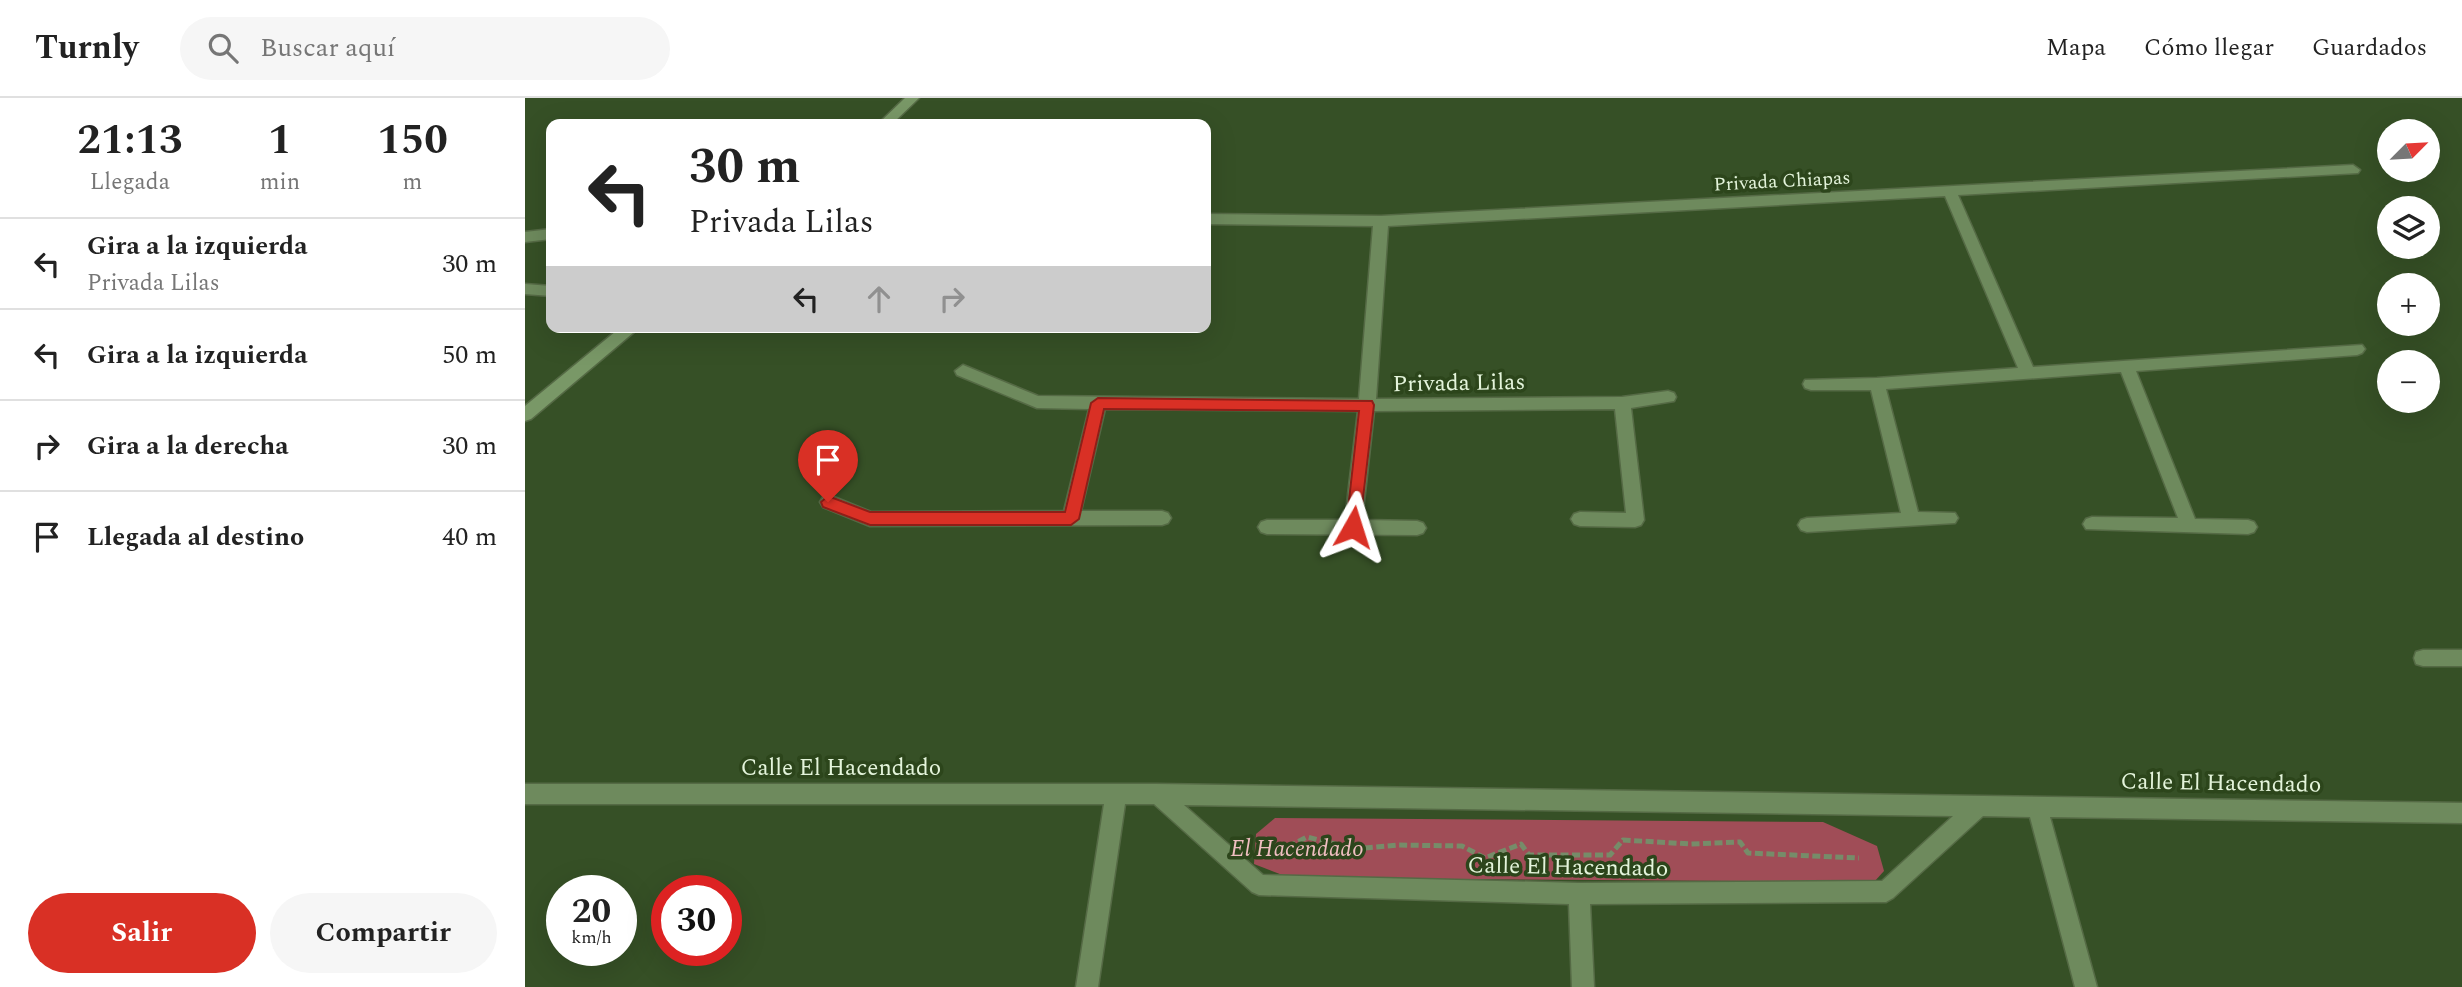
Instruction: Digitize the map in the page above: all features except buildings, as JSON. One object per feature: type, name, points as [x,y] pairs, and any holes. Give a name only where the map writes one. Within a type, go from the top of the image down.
[{"type":"street","points":[[890,119],[913,98]]},
{"type":"street","name":"Privada Chiapas","points":[[1211,217],[1381,220],[2353,170]]},
{"type":"street","points":[[1949,190],[2027,371]]},
{"type":"street","points":[[1353,527],[1367,405],[1381,220]]},
{"type":"street","points":[[525,237],[546,235]]},
{"type":"street","points":[[525,289],[546,290]]},
{"type":"street","points":[[525,415],[625,333]]},
{"type":"street","points":[[1811,384],[1877,384],[2357,349]]},
{"type":"street","points":[[2126,366],[2189,525]]},
{"type":"street","name":"Privada Lilas","points":[[963,371],[1037,402],[1367,405],[1622,403],[1668,397]]},
{"type":"street","points":[[1877,384],[1912,519]]},
{"type":"street","points":[[1071,519],[1098,403]]},
{"type":"street","points":[[1580,519],[1635,520],[1622,403]]},
{"type":"street","points":[[828,502],[870,519],[1163,518]]},
{"type":"street","points":[[1807,525],[1949,518]]},
{"type":"street","points":[[2092,524],[2248,527]]},
{"type":"street","points":[[1267,527],[1417,528]]},
{"type":"street","points":[[2423,658],[2462,658]]},
{"type":"street","name":"Calle El Hacendado","points":[[525,794],[1157,794],[2462,813]]},
{"type":"street","points":[[1087,987],[1117,794]]},
{"type":"street","name":"Calle El Hacendado","points":[[1157,794],[1259,885],[1579,894],[1886,891],[1980,805]]},
{"type":"street","points":[[2037,806],[2087,987]]},
{"type":"street","points":[[1579,894],[1583,987]]},
{"type":"path","points":[[1255,850],[1282,850],[1307,837],[1355,849],[1398,845],[1462,846],[1485,858],[1521,844],[1528,855],[1610,855],[1623,840],[1691,844],[1740,842],[1748,853],[1867,858]]},
{"type":"green space","name":"El Hacendado","points":[[1275,818],[1823,822],[1877,846],[1884,871],[1874,882],[1290,878],[1254,864],[1256,834]]},
{"type":"route","points":[[828,502],[870,519],[1071,519],[1098,403],[1367,405],[1353,527]]}]
